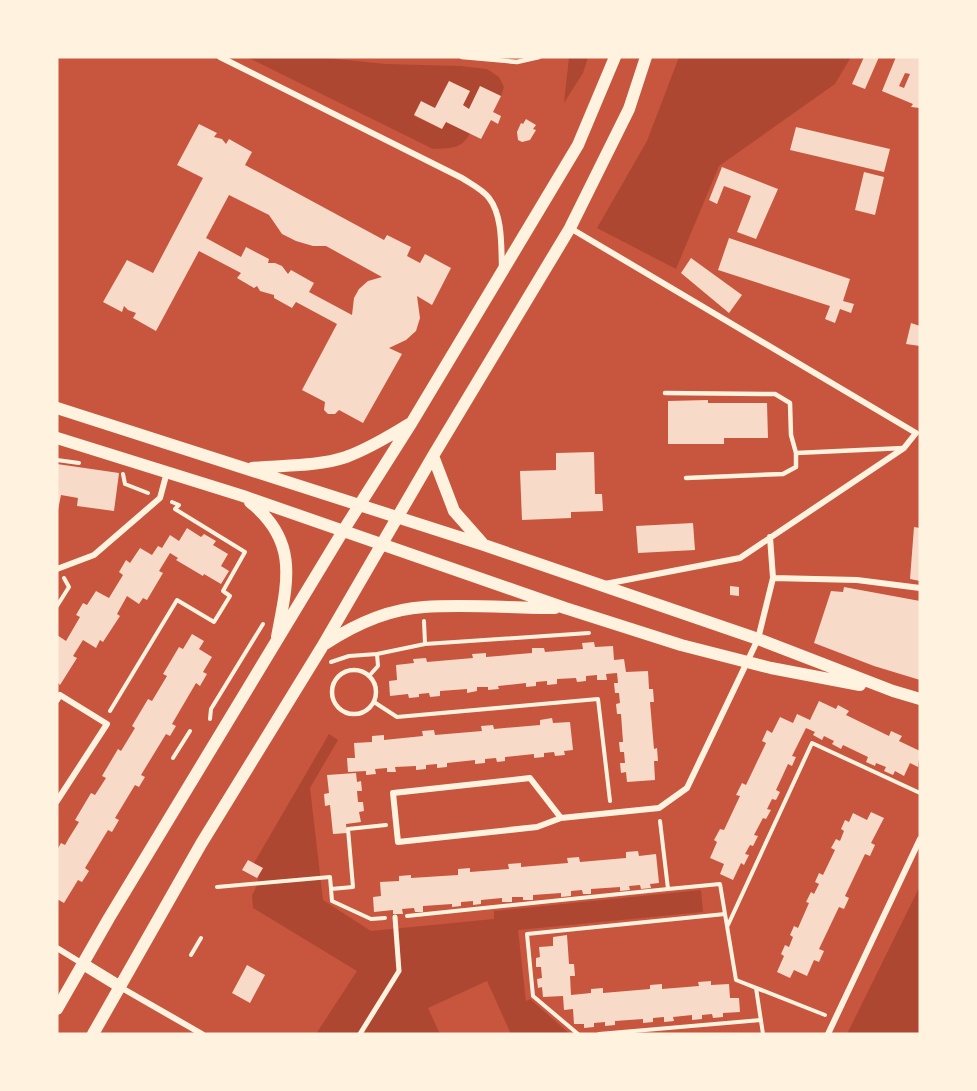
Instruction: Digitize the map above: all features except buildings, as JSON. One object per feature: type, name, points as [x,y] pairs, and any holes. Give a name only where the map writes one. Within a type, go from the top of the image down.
[{"type":"main road","points":[[57,1010],[343,531],[412,422],[578,146],[615,57]]},
{"type":"main road","points":[[93,1034],[201,844],[322,647],[432,456],[570,228],[629,109],[646,57]]},
{"type":"main road","points":[[57,408],[484,545],[758,639],[893,692]]},
{"type":"main road","points":[[245,468],[327,461],[344,457],[384,439],[412,422]]},
{"type":"main road","points":[[57,438],[243,496],[380,545],[681,645],[747,662],[920,699]]},
{"type":"main road","points":[[432,456],[454,511],[484,545]]},
{"type":"main road","points":[[243,496],[259,509],[273,526],[282,542],[286,558],[287,584],[276,644]]},
{"type":"main road","points":[[322,647],[345,631],[384,615],[424,607],[566,608]]},
{"type":"main road","points":[[83,964],[119,986]]},
{"type":"street","points":[[220,57],[462,178],[484,193],[495,208],[499,224],[502,273]]},
{"type":"street","points":[[570,228],[918,433],[904,448],[740,558],[601,585]]},
{"type":"street","points":[[58,568],[94,555],[160,498],[167,472]]},
{"type":"street","points":[[561,818],[530,778],[393,793],[398,842],[537,828],[561,818],[659,808],[687,788],[758,639],[773,578],[770,537]]},
{"type":"street","points":[[773,578],[856,580],[920,588]]},
{"type":"street","points":[[57,700],[60,694],[107,724],[57,801]]},
{"type":"street","points":[[828,1034],[920,839]]},
{"type":"street","points":[[360,1034],[399,971],[395,917]]},
{"type":"street","points":[[57,948],[83,964]]},
{"type":"street","points":[[119,986],[202,1034]]},
{"type":"lane","points":[[462,57],[517,62],[539,57]]},
{"type":"lane","points":[[665,393],[775,393],[790,404],[791,435],[796,453],[796,467],[783,474],[686,478]]},
{"type":"lane","points":[[796,453],[904,448]]},
{"type":"lane","points":[[357,670],[369,676],[375,688],[374,702],[363,712],[348,714],[334,704],[331,695],[332,687],[342,673],[357,670]]},
{"type":"path","points":[[57,460],[80,464]]},
{"type":"path","points":[[103,722],[177,600],[214,622],[230,596],[223,591],[245,552],[175,509],[179,505],[125,484],[123,474],[118,471]]},
{"type":"path","points":[[57,606],[69,587],[58,568]]},
{"type":"path","points":[[424,607],[425,644]]},
{"type":"path","points":[[325,664],[349,656],[377,654],[425,644],[595,633]]},
{"type":"path","points":[[369,676],[378,666],[377,654]]},
{"type":"path","points":[[374,702],[397,717],[598,699],[612,813]]},
{"type":"path","points":[[173,758],[190,731]]},
{"type":"path","points":[[728,926],[812,743],[920,793]]},
{"type":"path","points":[[659,808],[669,889]]},
{"type":"path","points":[[331,889],[353,887],[348,829],[397,824]]},
{"type":"path","points":[[217,887],[330,877],[332,901],[371,919],[720,884],[736,980],[835,1018]]},
{"type":"path","points":[[578,1034],[533,996],[527,934],[725,914]]},
{"type":"path","points":[[191,955],[201,938]]},
{"type":"path","points":[[755,987],[763,1034]]},
{"type":"path","points":[[599,1034],[761,1020]]},
{"type":"shaded area","points":[[247,57],[316,57],[386,64],[487,69],[499,77],[504,87],[501,96],[480,86],[469,109],[463,105],[469,91],[449,81],[435,108],[414,116],[442,129],[446,122],[470,133],[467,139],[459,145],[433,149]]},
{"type":"shaded area","points":[[569,57],[588,57],[583,73],[564,103]]},
{"type":"shaded area","points":[[679,57],[851,57],[835,84],[719,166],[676,269],[597,228],[647,141]]},
{"type":"shaded area","points":[[329,734],[338,740],[310,788],[323,900],[371,931],[494,919],[494,911],[701,890],[703,912],[518,930],[526,1001],[530,999],[570,1034],[511,1034],[487,981],[428,1008],[440,1034],[316,1034],[357,971],[253,908],[252,895],[262,868],[254,863]]},
{"type":"shaded area","points":[[920,886],[920,1034],[847,1034]]}]
